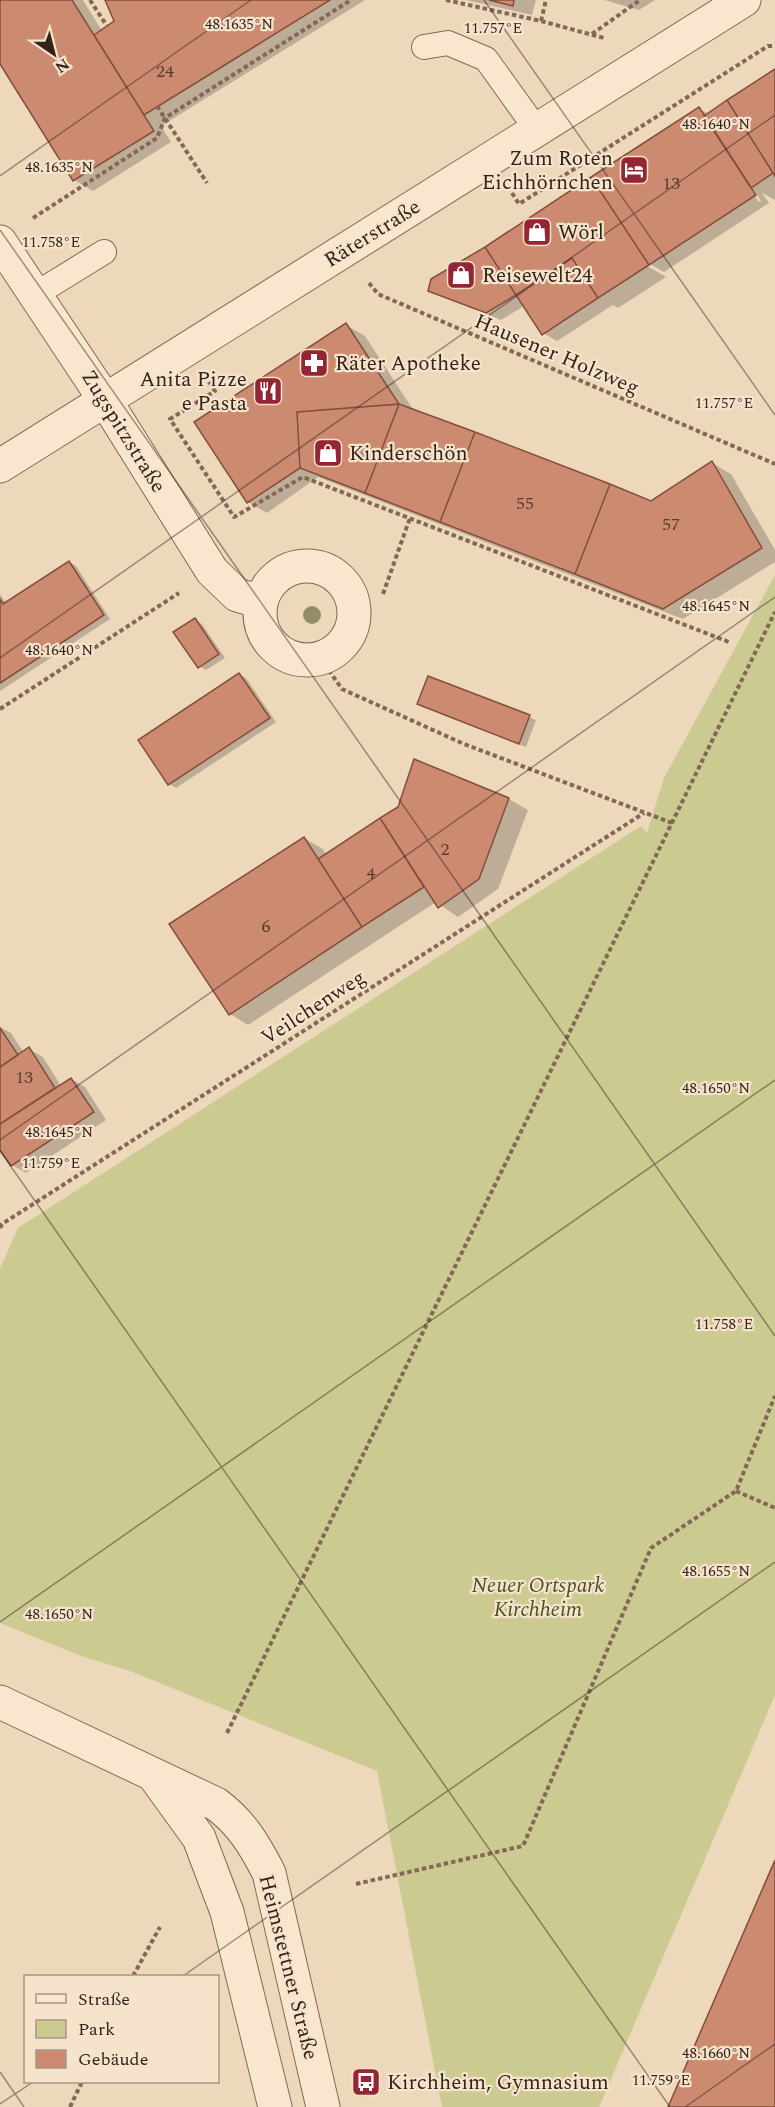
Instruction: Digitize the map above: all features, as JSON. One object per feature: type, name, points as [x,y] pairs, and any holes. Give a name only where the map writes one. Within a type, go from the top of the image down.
[{"type":"street","name":"Räterstraße","points":[[0,466],[744,0]]},
{"type":"street","name":"Zugspitzstraße","points":[[0,242],[105,400],[212,571],[237,595],[261,602]]},
{"type":"street","points":[[306,566],[321,568],[336,575],[346,586],[352,600],[354,617],[350,632],[340,645],[320,658],[297,658],[276,648],[262,627],[261,602],[267,588],[278,576],[291,569],[306,566]]},
{"type":"street","name":"Heimstettner Straße","points":[[0,1702],[216,1804],[235,1818],[269,1874],[323,2107]]},
{"type":"street","name":"Heimstettner Straße","points":[[154,1776],[199,1838],[217,1881],[227,1912],[275,2107]]},
{"type":"lane","points":[[424,47],[448,43],[486,59],[537,130]]},
{"type":"lane","points":[[36,294],[104,252]]},
{"type":"path","points":[[90,0],[106,26]]},
{"type":"path","points":[[29,220],[157,138],[165,118],[351,0]]},
{"type":"path","points":[[446,0],[541,21],[660,52]]},
{"type":"path","points":[[541,21],[546,0]]},
{"type":"path","points":[[592,34],[640,0]]},
{"type":"path","points":[[491,159],[519,204],[768,46],[775,46]]},
{"type":"path","points":[[157,106],[207,183]]},
{"type":"path","name":"Hausener Holzweg","points":[[345,250],[378,294],[775,464]]},
{"type":"path","points":[[188,349],[215,391],[170,418],[234,517],[303,477],[729,642]]},
{"type":"path","points":[[383,594],[410,518]]},
{"type":"path","points":[[0,709],[212,571]]},
{"type":"path","points":[[227,1733],[775,612]]},
{"type":"path","points":[[320,658],[342,689],[464,744],[672,823]]},
{"type":"path","name":"Veilchenweg","points":[[1,1224],[644,813]]},
{"type":"path","points":[[356,1884],[523,1846],[651,1548],[736,1491],[775,1396]]},
{"type":"path","points":[[736,1491],[775,1508]]},
{"type":"path","points":[[134,1975],[160,1927]]},
{"type":"path","points":[[70,2107],[82,2083]]},
{"type":"green space","name":"Neuer Ortspark Kirchheim","points":[[775,575],[775,1695],[599,2107],[442,2107],[377,1771],[130,1671],[81,1656],[0,1623],[0,1269],[18,1228],[641,826],[647,833],[664,778]]},
{"type":"building","points":[[0,0],[72,0],[154,131],[73,181],[0,64]]},
{"type":"building","points":[[105,0],[330,0],[144,115],[94,35],[114,21]]},
{"type":"building","points":[[489,0],[514,0],[513,6]]},
{"type":"building","points":[[775,69],[775,176],[727,100]]},
{"type":"building","points":[[727,100],[773,173],[751,188],[704,116]]},
{"type":"building","points":[[699,107],[756,195],[649,265],[591,177]]},
{"type":"building","points":[[591,177],[649,265],[598,298],[572,258],[516,295],[485,247]]},
{"type":"building","points":[[485,247],[516,295],[486,313],[428,291],[431,279]]},
{"type":"building","points":[[572,258],[598,298],[542,335],[516,295]]},
{"type":"building","points":[[346,323],[399,404],[297,412],[300,468],[247,503],[194,422]]},
{"type":"building","points":[[399,404],[365,493],[300,468],[297,412]]},
{"type":"building","points":[[399,404],[475,432],[440,522],[365,493]]},
{"type":"building","points":[[475,432],[610,484],[575,574],[440,522]]},
{"type":"building","points":[[712,461],[762,548],[663,609],[575,574],[610,484],[651,501]]},
{"type":"building","points":[[69,561],[104,615],[0,683],[0,599],[3,604]]},
{"type":"building","points":[[195,618],[219,654],[198,668],[173,632]]},
{"type":"building","points":[[239,673],[270,718],[168,785],[138,740]]},
{"type":"building","points":[[428,676],[530,715],[519,744],[417,704]]},
{"type":"building","points":[[414,759],[509,798],[479,879],[438,908],[380,818],[398,807]]},
{"type":"building","points":[[380,818],[424,887],[362,927],[318,859]]},
{"type":"building","points":[[304,837],[362,927],[229,1015],[169,924]]},
{"type":"building","points":[[0,1028],[18,1055],[0,1067]]},
{"type":"building","points":[[29,1047],[55,1088],[0,1124],[0,1067]]},
{"type":"building","points":[[71,1078],[94,1112],[11,1166],[0,1150],[0,1124]]},
{"type":"building","points":[[775,1860],[775,2107],[668,2107]]},
{"type":"place","name":"Zum Roten Eichhörnchen","points":[[634,170]]},
{"type":"place","name":"Wörl","points":[[537,232]]},
{"type":"place","name":"Reisewelt24","points":[[461,275]]},
{"type":"place","name":"Räter Apotheke","points":[[314,363]]},
{"type":"place","name":"Anita Pizze e Pasta","points":[[268,391]]},
{"type":"place","name":"Kinderschön","points":[[328,453]]},
{"type":"place","name":"Kirchheim, Gymnasium","points":[[366,2082]]}]
